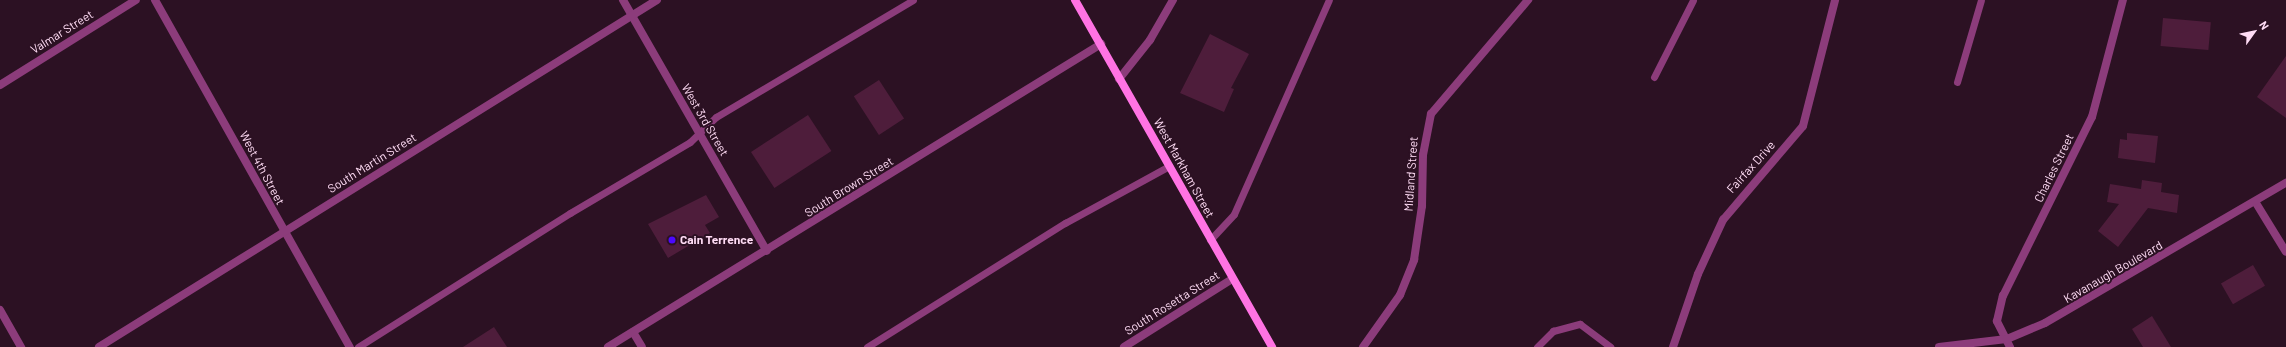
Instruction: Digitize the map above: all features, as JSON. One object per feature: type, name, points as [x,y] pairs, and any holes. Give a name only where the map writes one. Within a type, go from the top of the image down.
[{"type":"main road","name":"West Markham Street","points":[[1075,0],[1232,279],[1272,347]]},
{"type":"street","name":"Valmar Street","points":[[0,85],[136,0]]},
{"type":"street","name":"West 4th Street","points":[[155,0],[283,232],[350,347]]},
{"type":"street","name":"West 3rd Street","points":[[623,0],[767,252]]},
{"type":"street","name":"South Martin Street","points":[[99,347],[657,0]]},
{"type":"street","points":[[1120,79],[1150,40],[1173,0]]},
{"type":"street","name":"Midland Street","points":[[1363,347],[1400,295],[1414,260],[1422,206],[1423,155],[1431,114],[1528,0]]},
{"type":"street","name":"Fairfax Drive","points":[[1673,347],[1698,274],[1723,220],[1803,126],[1835,0]]},
{"type":"street","name":"Charles Street","points":[[2008,343],[1997,321],[2004,296],[2092,118],[2123,0]]},
{"type":"street","name":"South Brown Street","points":[[608,347],[767,252],[1101,44]]},
{"type":"street","name":"Kavanaugh Boulevard","points":[[1939,347],[2008,343],[2080,306],[2256,203],[2286,183]]},
{"type":"street","points":[[2256,203],[2286,252]]},
{"type":"street","name":"South Rosetta Street","points":[[1124,347],[1232,279]]},
{"type":"street","points":[[0,310],[21,347]]},
{"type":"street","points":[[633,332],[642,347]]},
{"type":"lane","points":[[358,347],[570,213],[690,142],[698,132],[716,117],[913,0]]},
{"type":"lane","points":[[1210,240],[1234,214],[1329,0]]},
{"type":"lane","points":[[1654,77],[1693,0]]},
{"type":"lane","points":[[1957,82],[1981,0]]},
{"type":"lane","points":[[867,347],[1071,219],[1169,166]]},
{"type":"lane","points":[[1537,347],[1553,331],[1580,324],[1610,347]]},
{"type":"building","points":[[2163,18],[2211,22],[2208,50],[2161,46]]},
{"type":"building","points":[[1210,34],[1249,54],[1231,88],[1234,89],[1224,112],[1180,93]]},
{"type":"building","points":[[2286,56],[2286,118],[2257,97]]},
{"type":"building","points":[[879,80],[904,119],[879,135],[854,96]]},
{"type":"building","points":[[808,115],[831,151],[774,188],[751,152]]},
{"type":"building","points":[[2127,133],[2158,136],[2155,163],[2118,158],[2120,139],[2127,140]]},
{"type":"building","points":[[2142,180],[2162,183],[2161,192],[2179,195],[2177,213],[2148,208],[2118,247],[2098,231],[2119,204],[2107,202],[2110,184],[2141,189]]},
{"type":"building","points":[[706,195],[719,217],[705,225],[710,233],[668,258],[648,224]]},
{"type":"building","points":[[2253,265],[2265,286],[2233,304],[2221,284]]},
{"type":"building","points":[[2152,316],[2171,347],[2143,347],[2132,329]]},
{"type":"building","points":[[494,327],[507,347],[463,347]]},
{"type":"place","name":"Cain Terrence","points":[[672,240]]}]
